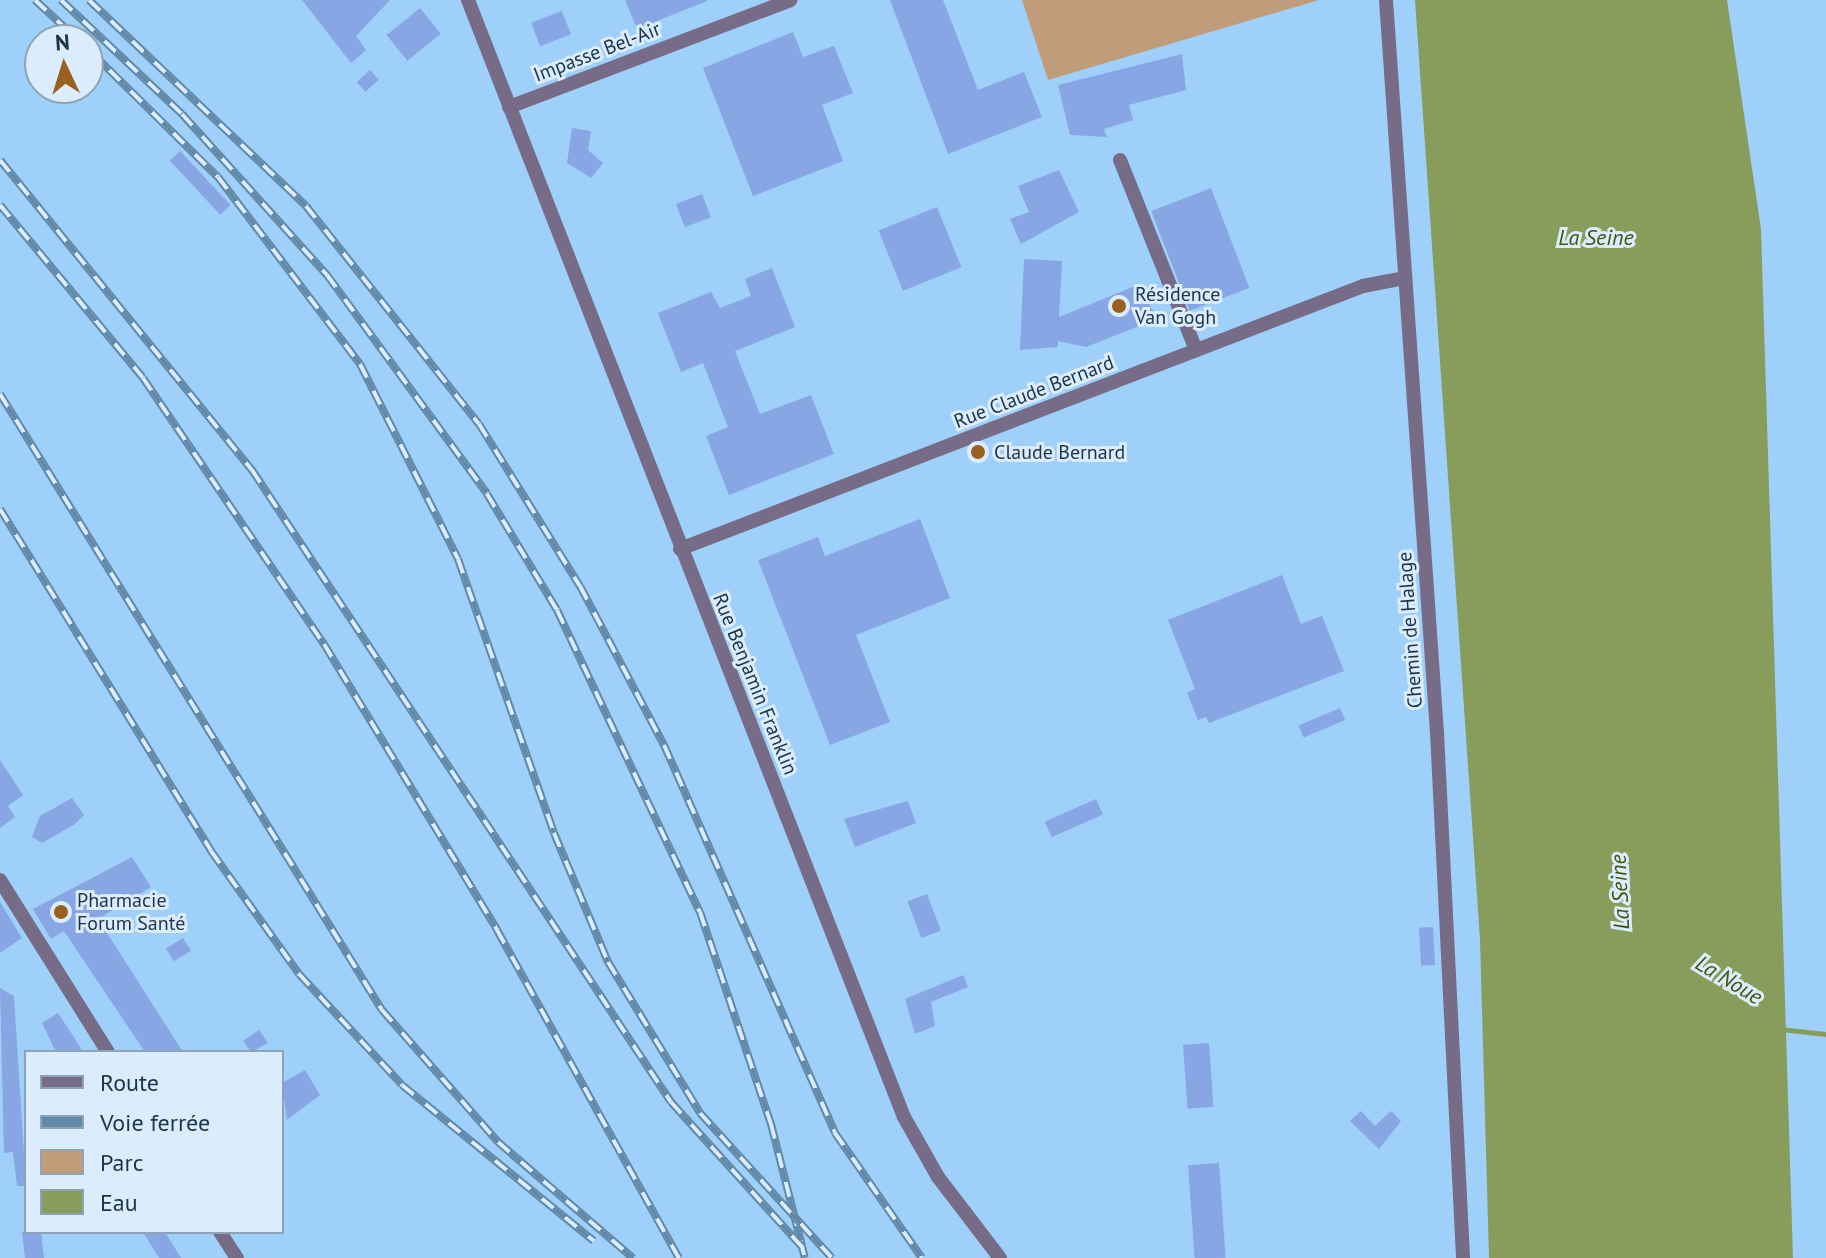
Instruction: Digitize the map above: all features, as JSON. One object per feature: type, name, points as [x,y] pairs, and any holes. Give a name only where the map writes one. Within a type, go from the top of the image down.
[{"type":"street","name":"Rue Benjamin Franklin","points":[[468,0],[904,1117],[938,1177],[1000,1258]]},
{"type":"street","name":"Impasse Bel-Air","points":[[509,107],[790,0]]},
{"type":"street","name":"Chemin de Halage","points":[[1386,0],[1441,792],[1463,1258]]},
{"type":"street","points":[[1120,160],[1196,350]]},
{"type":"street","name":"Rue Claude Bernard","points":[[680,549],[1363,286],[1405,278]]},
{"type":"street","points":[[0,880],[107,1050]]},
{"type":"street","points":[[221,1234],[237,1258]]},
{"type":"green space","points":[[1022,0],[1319,0],[1048,80]]},
{"type":"water","name":"La Seine","points":[[1415,0],[1727,0],[1761,229],[1793,1258],[1489,1258],[1480,939]]},
{"type":"building","points":[[302,0],[390,0],[356,36],[366,50],[351,63]]},
{"type":"building","points":[[625,0],[707,0],[707,1],[637,29]]},
{"type":"building","points":[[890,0],[943,0],[978,90],[1024,72],[1042,117],[948,154]]},
{"type":"building","points":[[420,8],[441,34],[407,61],[387,35]]},
{"type":"building","points":[[562,11],[571,34],[540,46],[531,23]]},
{"type":"building","points":[[793,32],[803,57],[834,46],[853,93],[822,105],[843,161],[753,196],[703,68]]},
{"type":"building","points":[[1182,54],[1186,90],[1129,105],[1133,120],[1104,129],[1107,137],[1070,135],[1058,85]]},
{"type":"building","points":[[370,70],[379,80],[365,92],[357,82]]},
{"type":"building","points":[[572,128],[591,131],[588,150],[603,163],[591,178],[567,163]]},
{"type":"building","points":[[180,151],[230,205],[220,215],[170,161]]},
{"type":"building","points":[[1059,170],[1079,212],[1021,244],[1010,219],[1029,212],[1018,186]]},
{"type":"building","points":[[1211,188],[1249,288],[1190,311],[1151,211]]},
{"type":"building","points":[[702,194],[711,217],[685,227],[676,204]]},
{"type":"building","points":[[937,207],[961,267],[903,291],[879,231]]},
{"type":"building","name":"Résidence Van Gogh","points":[[1024,259],[1062,261],[1059,317],[1140,284],[1157,319],[1086,347],[1058,341],[1058,347],[1020,350]]},
{"type":"building","points":[[772,268],[795,327],[735,351],[760,414],[811,395],[834,454],[729,495],[706,436],[728,427],[703,363],[681,372],[658,313],[711,292],[720,308],[751,296],[745,279]]},
{"type":"building","points":[[920,519],[950,598],[856,635],[890,722],[830,745],[758,560],[818,537],[825,556]]},
{"type":"building","points":[[1282,575],[1301,624],[1322,616],[1344,671],[1209,723],[1206,717],[1198,720],[1187,693],[1195,689],[1168,620]]},
{"type":"building","points":[[1340,708],[1345,720],[1304,738],[1299,726]]},
{"type":"building","points":[[0,760],[23,795],[8,806],[15,817],[0,828]]},
{"type":"building","points":[[72,798],[84,815],[75,824],[42,843],[32,837],[40,816]]},
{"type":"building","points":[[1096,799],[1103,815],[1052,837],[1045,822]]},
{"type":"building","points":[[908,801],[916,823],[855,847],[844,819]]},
{"type":"building","points":[[132,857],[151,887],[98,919],[182,1050],[144,1050],[64,931],[51,939],[33,909]]},
{"type":"building","points":[[927,894],[941,930],[921,938],[907,902]]},
{"type":"building","points":[[0,902],[22,938],[0,953]]},
{"type":"building","points":[[1433,927],[1435,965],[1421,966],[1419,928]]},
{"type":"building","points":[[183,938],[191,951],[174,961],[166,949]]},
{"type":"building","points":[[963,975],[968,987],[931,1002],[935,1026],[915,1034],[905,999]]},
{"type":"building","points":[[0,988],[14,996],[24,1186],[17,1186],[13,1152],[4,1153]]},
{"type":"building","points":[[58,1013],[82,1050],[55,1050],[42,1023]]},
{"type":"building","points":[[259,1030],[268,1043],[250,1050],[243,1041]]},
{"type":"building","points":[[1209,1043],[1213,1107],[1188,1109],[1183,1045]]},
{"type":"building","points":[[305,1070],[320,1095],[287,1120],[284,1082]]},
{"type":"building","points":[[1361,1111],[1375,1126],[1391,1111],[1401,1121],[1379,1149],[1350,1121]]},
{"type":"building","points":[[1219,1163],[1226,1258],[1195,1258],[1188,1165]]},
{"type":"building","points":[[22,1232],[41,1234],[44,1258],[25,1258]]},
{"type":"building","points":[[144,1234],[166,1234],[181,1258],[159,1258]]},
{"type":"waterway","name":"La Noue","points":[[1780,1029],[1826,1034]]},
{"type":"railway","points":[[35,0],[61,24]]},
{"type":"railway","points":[[61,0],[182,114],[327,275],[487,494],[557,610],[700,912],[771,1124],[805,1258]]},
{"type":"railway","points":[[89,0],[306,206],[479,424],[580,586],[664,745],[835,1133],[922,1258]]},
{"type":"railway","points":[[104,65],[218,177],[360,364],[458,559],[554,833],[608,962],[700,1113],[832,1258]]},
{"type":"railway","points":[[0,160],[252,470],[671,1102],[802,1247]]},
{"type":"railway","points":[[0,205],[143,378],[324,644],[497,930],[679,1258]]},
{"type":"railway","points":[[0,394],[382,1010],[498,1142],[633,1258]]},
{"type":"railway","points":[[0,509],[211,851],[299,974],[402,1085],[594,1241]]},
{"type":"place","name":"Résidence Van Gogh","points":[[1119,306]]},
{"type":"place","name":"Claude Bernard","points":[[978,452]]},
{"type":"place","name":"Pharmacie Forum Santé","points":[[61,912]]}]
